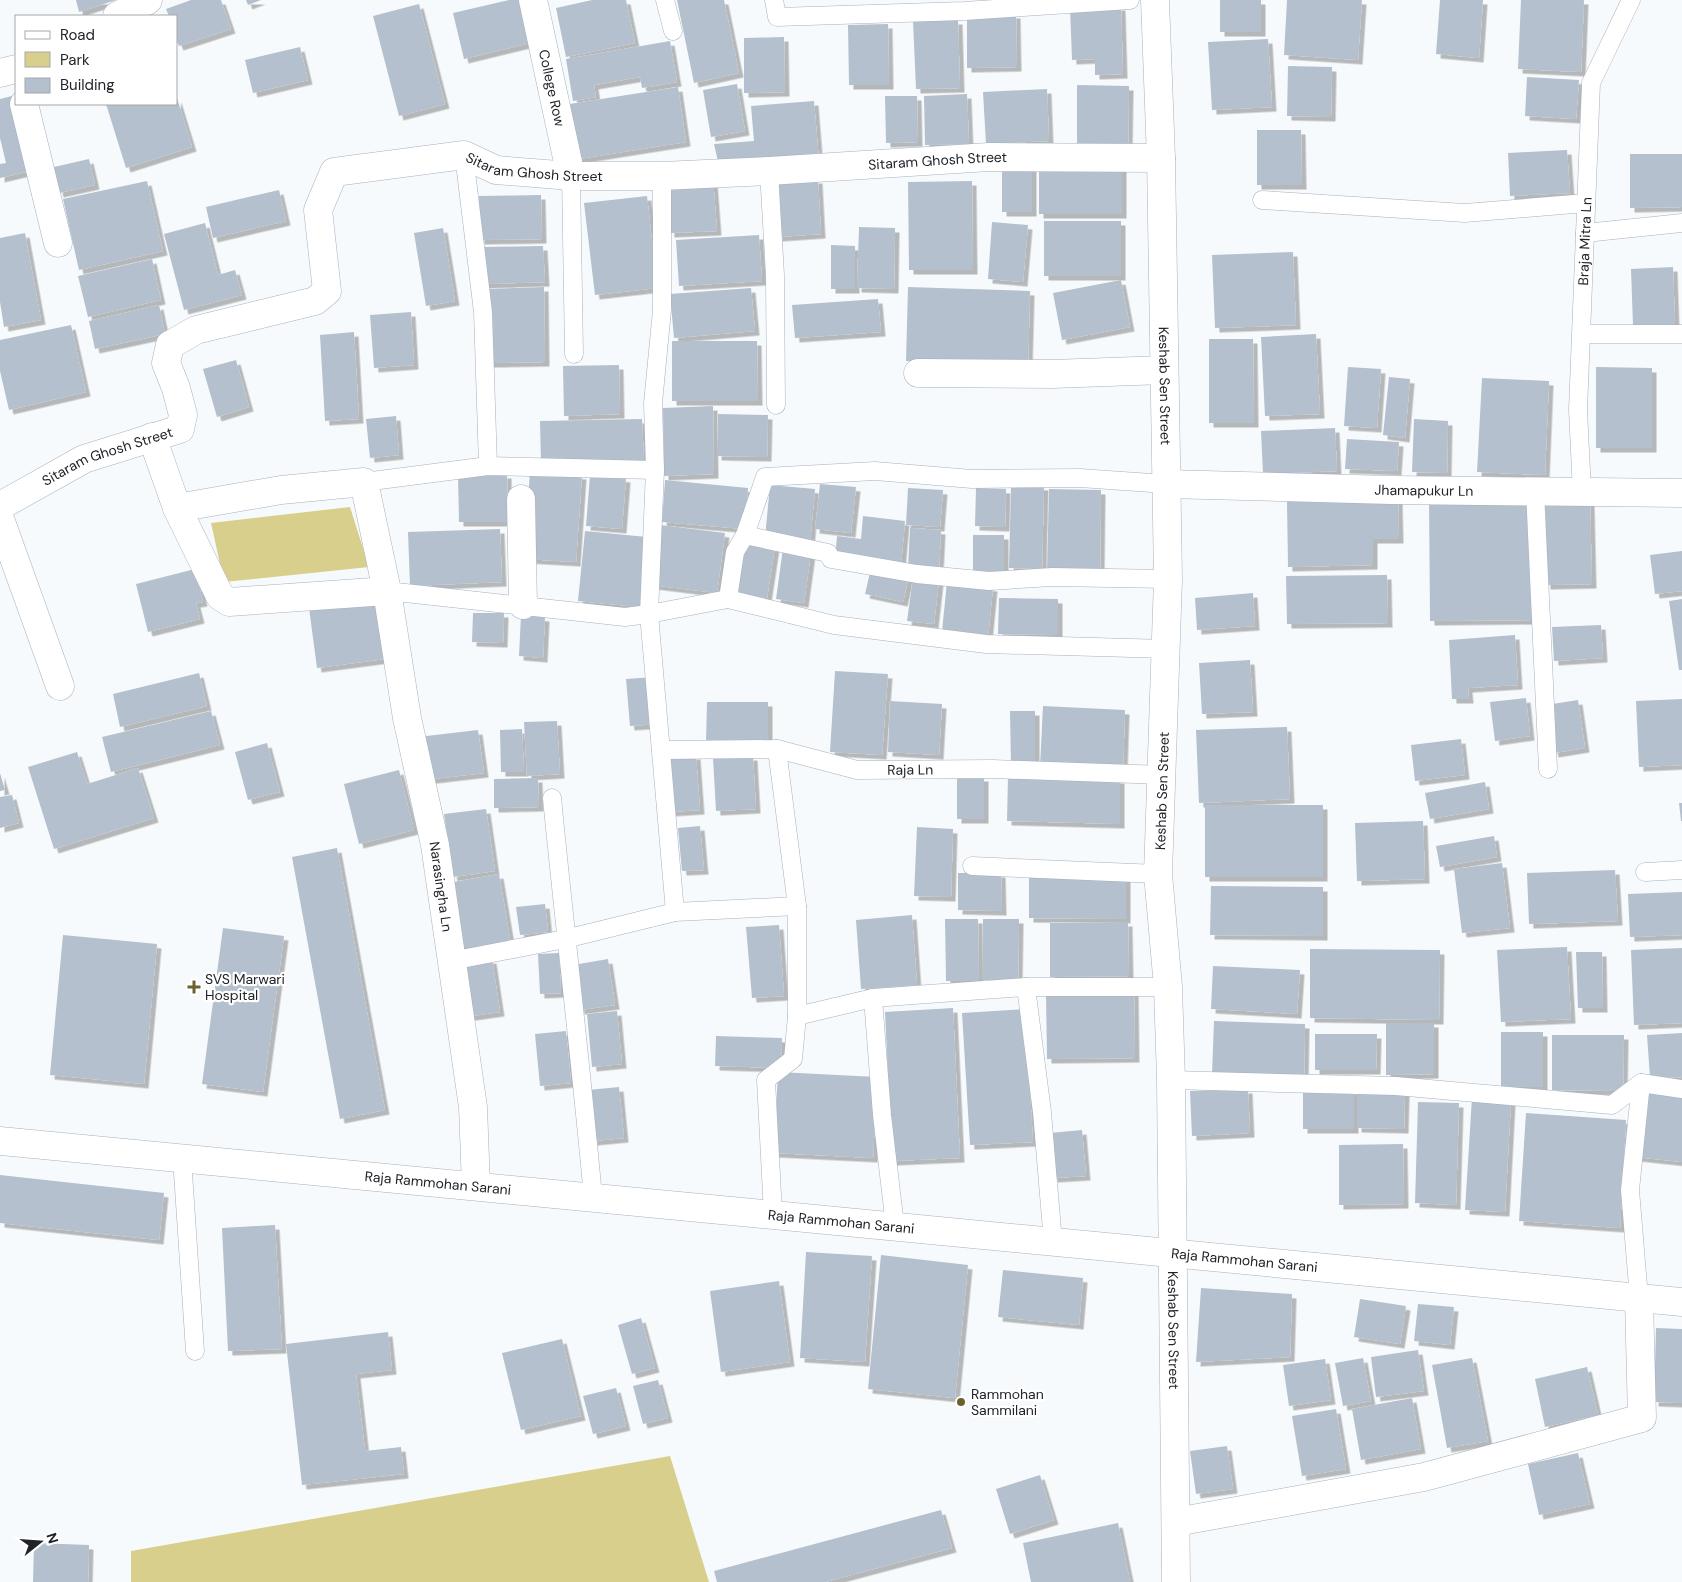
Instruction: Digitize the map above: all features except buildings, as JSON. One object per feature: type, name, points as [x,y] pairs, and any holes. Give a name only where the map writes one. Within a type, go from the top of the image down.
[{"type":"street","points":[[119,15],[148,0]]},
{"type":"street","name":"College Row","points":[[532,0],[571,176]]},
{"type":"street","name":"Keshab Sen Street","points":[[1155,0],[1161,158],[1168,579],[1158,874],[1168,987],[1171,1080],[1176,1582]]},
{"type":"street","points":[[0,72],[15,70]]},
{"type":"street","points":[[24,105],[58,243]]},
{"type":"street","name":"Sitaram Ghosh Street","points":[[0,506],[84,459],[180,429],[182,415],[176,388],[166,363],[170,345],[196,330],[316,301],[326,291],[318,210],[334,172],[464,155],[496,170],[571,176],[662,176],[989,157],[1161,158]]},
{"type":"street","points":[[918,373],[1052,374],[1164,370]]},
{"type":"street","points":[[152,437],[177,508],[220,596],[230,602],[387,590]]},
{"type":"street","points":[[177,508],[281,490],[364,482]]},
{"type":"street","name":"Narasingha Ln","points":[[364,482],[387,590],[407,718],[435,844],[473,1107],[476,1186]]},
{"type":"street","name":"Jhamapukur Ln","points":[[1166,484],[1682,493]]},
{"type":"street","points":[[521,499],[523,605]]},
{"type":"street","points":[[0,519],[60,686]]},
{"type":"street","name":"Raja Rammohan Sarani","points":[[0,1140],[1682,1302]]},
{"type":"street","points":[[1176,1522],[1424,1477],[1642,1418],[1639,1298]]},
{"type":"lane","points":[[665,0],[673,31]]},
{"type":"lane","points":[[774,0],[777,17],[964,11],[1130,0]]},
{"type":"lane","name":"Braja Mitra Ln","points":[[1582,492],[1578,410],[1583,334],[1591,83],[1631,0]]},
{"type":"lane","points":[[464,155],[483,312],[488,466]]},
{"type":"lane","points":[[768,171],[775,275],[776,405]]},
{"type":"lane","points":[[571,176],[574,354]]},
{"type":"lane","points":[[662,176],[662,310],[653,403],[654,470],[649,614],[675,912]]},
{"type":"lane","points":[[1262,200],[1465,213],[1586,203]]},
{"type":"lane","points":[[1585,233],[1682,223]]},
{"type":"lane","points":[[1583,334],[1682,334]]},
{"type":"lane","points":[[364,482],[488,466],[654,470]]},
{"type":"lane","points":[[728,599],[735,552],[745,535],[765,477],[875,471],[972,479],[1080,478],[1166,484]]},
{"type":"lane","points":[[1535,491],[1548,768]]},
{"type":"lane","points":[[745,535],[828,553],[831,560],[916,574],[989,580],[1052,577],[1168,579]]},
{"type":"lane","points":[[387,590],[625,617],[728,599],[834,625],[986,644],[1167,649]]},
{"type":"lane","points":[[773,1214],[766,1080],[793,1059],[797,1016],[797,906],[777,749]]},
{"type":"lane","name":"Raja Ln","points":[[661,750],[777,749],[857,770],[993,769],[1162,775]]},
{"type":"lane","points":[[552,798],[565,939],[579,1043],[593,1197]]},
{"type":"lane","points":[[972,866],[1158,874]]},
{"type":"lane","points":[[1645,872],[1682,870]]},
{"type":"lane","points":[[451,961],[565,939],[675,912],[797,906]]},
{"type":"lane","points":[[797,1016],[873,998],[1026,987],[1168,987]]},
{"type":"lane","points":[[1026,987],[1042,1112],[1054,1242]]},
{"type":"lane","points":[[873,998],[882,1115],[895,1226]]},
{"type":"lane","points":[[1171,1080],[1396,1086],[1612,1105],[1641,1083],[1682,1089]]},
{"type":"lane","points":[[1639,1298],[1630,1190],[1641,1083]]},
{"type":"lane","points":[[182,1158],[195,1351]]},
{"type":"green space","points":[[350,507],[369,567],[224,582],[211,523]]},
{"type":"green space","points":[[670,1456],[709,1582],[131,1582],[131,1551]]},
{"type":"place","name":"SVS Marwari Hospital","points":[[194,987]]},
{"type":"place","name":"Rammohan Sammilani","points":[[961,1402]]}]
